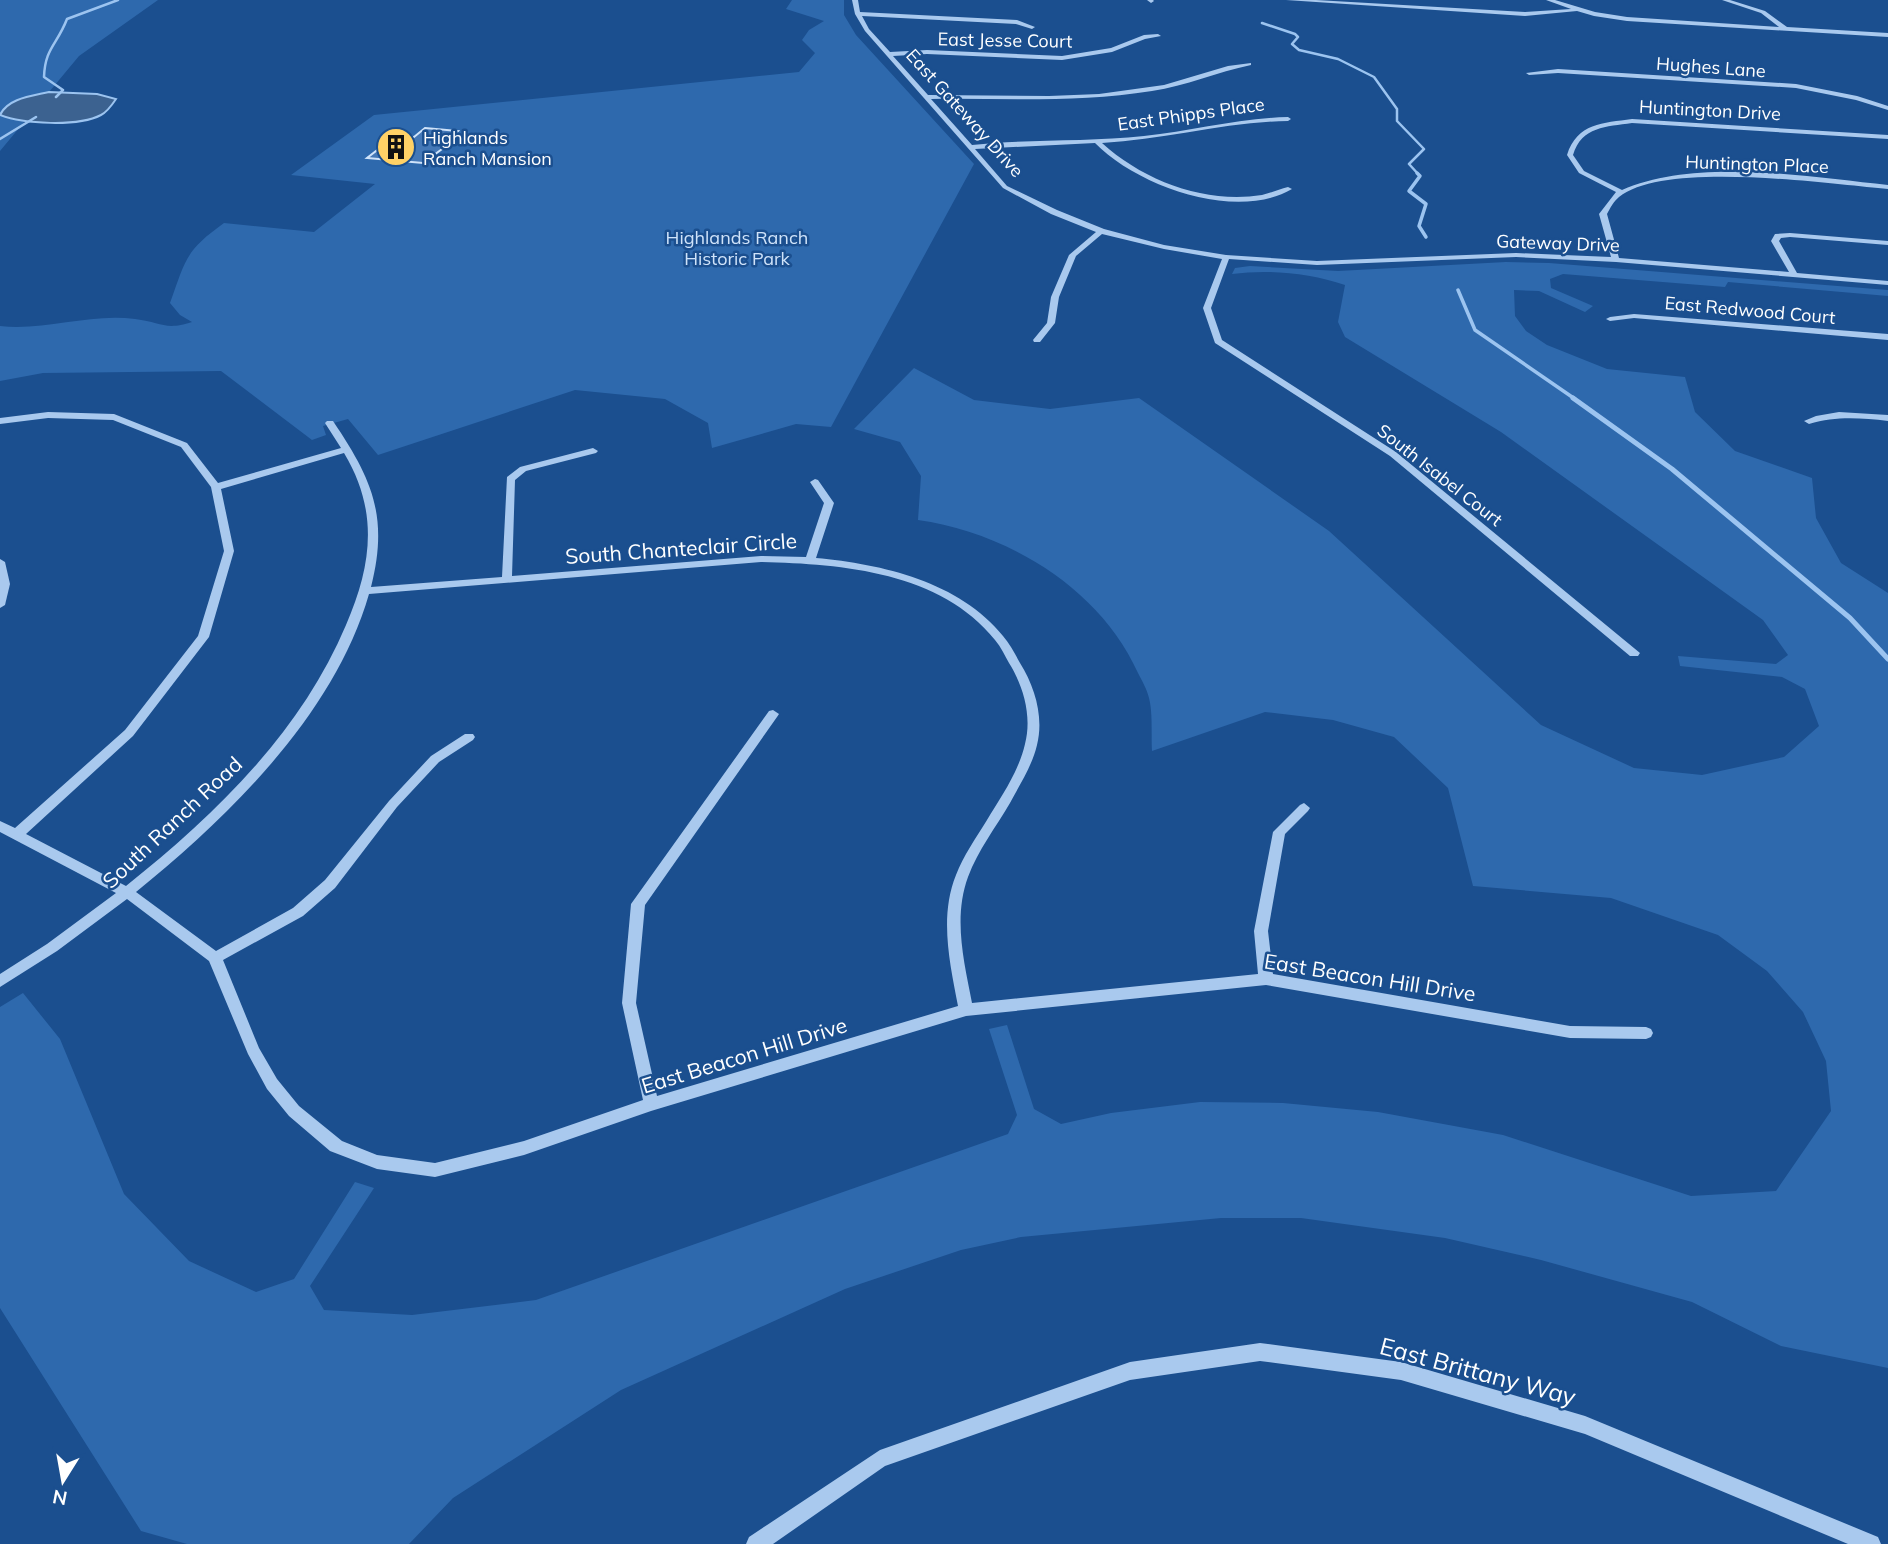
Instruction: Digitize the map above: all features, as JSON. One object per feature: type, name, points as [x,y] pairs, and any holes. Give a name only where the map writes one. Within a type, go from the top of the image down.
[{"type":"street","points":[[855,0],[858,14],[1017,22],[1032,27]]},
{"type":"street","points":[[1289,0],[1525,14],[1579,10]]},
{"type":"street","points":[[1549,0],[1579,10],[1648,21],[1888,35]]},
{"type":"street","points":[[1726,0],[1763,12],[1786,29]]},
{"type":"street","name":"East Gateway Drive","points":[[858,14],[866,30],[1005,187],[1054,212],[1101,231],[1164,247],[1226,257]]},
{"type":"street","name":"East Jesse Court","points":[[890,54],[927,52],[1062,58],[1112,50],[1144,37],[1158,36]]},
{"type":"street","points":[[924,97],[974,95],[1057,98],[1121,93],[1176,84],[1227,66],[1249,64]]},
{"type":"street","name":"Hughes Lane","points":[[1529,73],[1559,71],[1797,86],[1857,98],[1888,108]]},
{"type":"street","name":"East Phipps Place","points":[[971,147],[1098,143],[1180,135],[1263,118],[1289,119]]},
{"type":"street","name":"Huntington Drive","points":[[1621,192],[1581,172],[1570,156],[1572,144],[1581,132],[1601,125],[1644,121],[1888,137]]},
{"type":"street","points":[[1098,143],[1111,158],[1134,173],[1177,189],[1243,198],[1274,196],[1288,189]]},
{"type":"street","name":"Huntington Place","points":[[1621,192],[1653,180],[1720,175],[1888,187]]},
{"type":"street","points":[[1616,260],[1603,214],[1621,192]]},
{"type":"street","points":[[1037,340],[1051,323],[1055,297],[1073,255],[1101,231]]},
{"type":"street","points":[[1794,275],[1775,241],[1778,236],[1888,243]]},
{"type":"street","name":"Gateway Drive","points":[[1226,257],[1317,263],[1516,255],[1616,260],[1888,284]]},
{"type":"street","name":"South Isabel Court","points":[[1226,257],[1207,307],[1218,341],[1392,453],[1634,653]]},
{"type":"street","name":"East Redwood Court","points":[[1610,318],[1634,316],[1888,337]]},
{"type":"street","points":[[1809,421],[1824,415],[1843,414],[1888,418]]},
{"type":"street","points":[[0,421],[48,415],[114,417],[184,445],[216,487],[229,551],[203,637],[130,733],[17,834]]},
{"type":"street","name":"South Ranch Road","points":[[0,981],[40,957],[128,893],[224,806],[290,732],[326,681],[352,632],[365,591],[371,564],[373,520],[366,484],[357,463],[330,423]]},
{"type":"street","points":[[216,487],[346,449]]},
{"type":"street","points":[[506,580],[510,479],[523,469],[593,451]]},
{"type":"street","points":[[811,558],[829,503],[815,482]]},
{"type":"street","name":"South Chanteclair Circle","points":[[365,591],[761,559],[811,558],[900,575],[938,591],[987,624],[1011,651],[1034,711],[1032,743],[961,879],[955,917],[954,949],[966,1010]]},
{"type":"street","points":[[0,562],[5,584],[0,605]]},
{"type":"street","points":[[651,1104],[629,1003],[638,904],[773,714]]},
{"type":"street","points":[[0,826],[128,893],[215,958],[298,912],[330,884],[393,804],[435,758],[469,737]]},
{"type":"street","points":[[1266,979],[1261,931],[1279,832],[1304,808]]},
{"type":"street","name":"East Beacon Hill Drive","points":[[215,958],[253,1050],[294,1111],[336,1146],[377,1162],[435,1170],[524,1148],[651,1104],[966,1010],[1266,979],[1570,1031],[1646,1033]]},
{"type":"street","name":"East Brittany Way","points":[[756,1544],[880,1459],[1130,1371],[1260,1352],[1401,1371],[1585,1425],[1871,1544]]},
{"type":"green space","points":[[0,0],[158,0],[79,56],[0,151]]},
{"type":"green space","name":"Highlands Ranch Historic Park","points":[[792,0],[844,0],[844,15],[856,35],[974,164],[831,427],[796,424],[712,448],[708,423],[665,399],[575,390],[378,455],[348,419],[323,426],[326,435],[312,440],[221,371],[43,373],[0,381],[0,326],[34,326],[101,318],[144,320],[169,326],[192,322],[180,315],[170,303],[188,257],[201,241],[224,223],[314,232],[375,184],[291,175],[374,115],[799,72],[815,53],[802,40],[809,30],[824,21],[786,9]]},
{"type":"green space","points":[[1506,262],[1549,263],[1888,290],[1888,296],[1728,282],[1725,287],[1563,274],[1550,279],[1551,288],[1593,306],[1585,312],[1539,291],[1514,290],[1515,316],[1526,331],[1547,345],[1607,369],[1685,377],[1695,412],[1735,451],[1812,478],[1816,518],[1841,563],[1888,593],[1888,1368],[1781,1346],[1692,1302],[1541,1260],[1445,1238],[1301,1218],[1221,1218],[1021,1237],[961,1250],[845,1289],[621,1390],[453,1498],[409,1544],[187,1544],[141,1531],[0,1308],[0,1007],[23,993],[60,1039],[124,1194],[189,1261],[256,1292],[294,1279],[355,1182],[374,1188],[310,1286],[324,1310],[412,1315],[536,1300],[1008,1134],[1017,1115],[989,1029],[1007,1025],[1034,1109],[1061,1124],[1111,1113],[1200,1102],[1283,1103],[1378,1112],[1503,1135],[1691,1196],[1776,1191],[1831,1111],[1826,1061],[1803,1012],[1767,971],[1718,935],[1611,898],[1473,886],[1448,788],[1394,737],[1333,720],[1265,712],[1152,751],[1151,711],[1147,691],[1121,643],[1100,615],[1048,570],[1017,552],[985,537],[918,520],[921,476],[900,442],[854,429],[914,368],[974,400],[1050,409],[1139,398],[1329,531],[1541,725],[1634,768],[1702,775],[1784,757],[1819,726],[1805,689],[1782,677],[1680,666],[1678,656],[1776,664],[1788,655],[1763,620],[1501,432],[1345,337],[1338,322],[1345,285],[1289,273],[1232,274],[1235,268],[1250,266],[1338,271]]},
{"type":"shaded area","points":[[49,92],[97,94],[116,99],[103,114],[65,123],[36,122],[0,115],[15,101]]},
{"type":"building","points":[[425,128],[458,131],[452,137],[457,138],[423,163],[367,158],[389,141],[402,136],[414,137]]},
{"type":"waterway","points":[[56,97],[63,90],[44,77],[45,67],[49,53],[67,19],[118,0]]},
{"type":"waterway","points":[[1262,23],[1295,34],[1298,37],[1292,44],[1299,50],[1338,59],[1374,77],[1397,109],[1397,121],[1424,149],[1409,164],[1419,175]]},
{"type":"waterway","points":[[0,139],[36,117]]},
{"type":"waterway","points":[[1419,175],[1409,191],[1426,204],[1419,226],[1426,237]]},
{"type":"waterway","points":[[1458,290],[1475,330],[1575,399]]},
{"type":"waterway","points":[[1573,398],[1672,469],[1850,618],[1888,659]]},
{"type":"place","name":"Highlands Ranch Mansion","points":[[396,147]]}]
